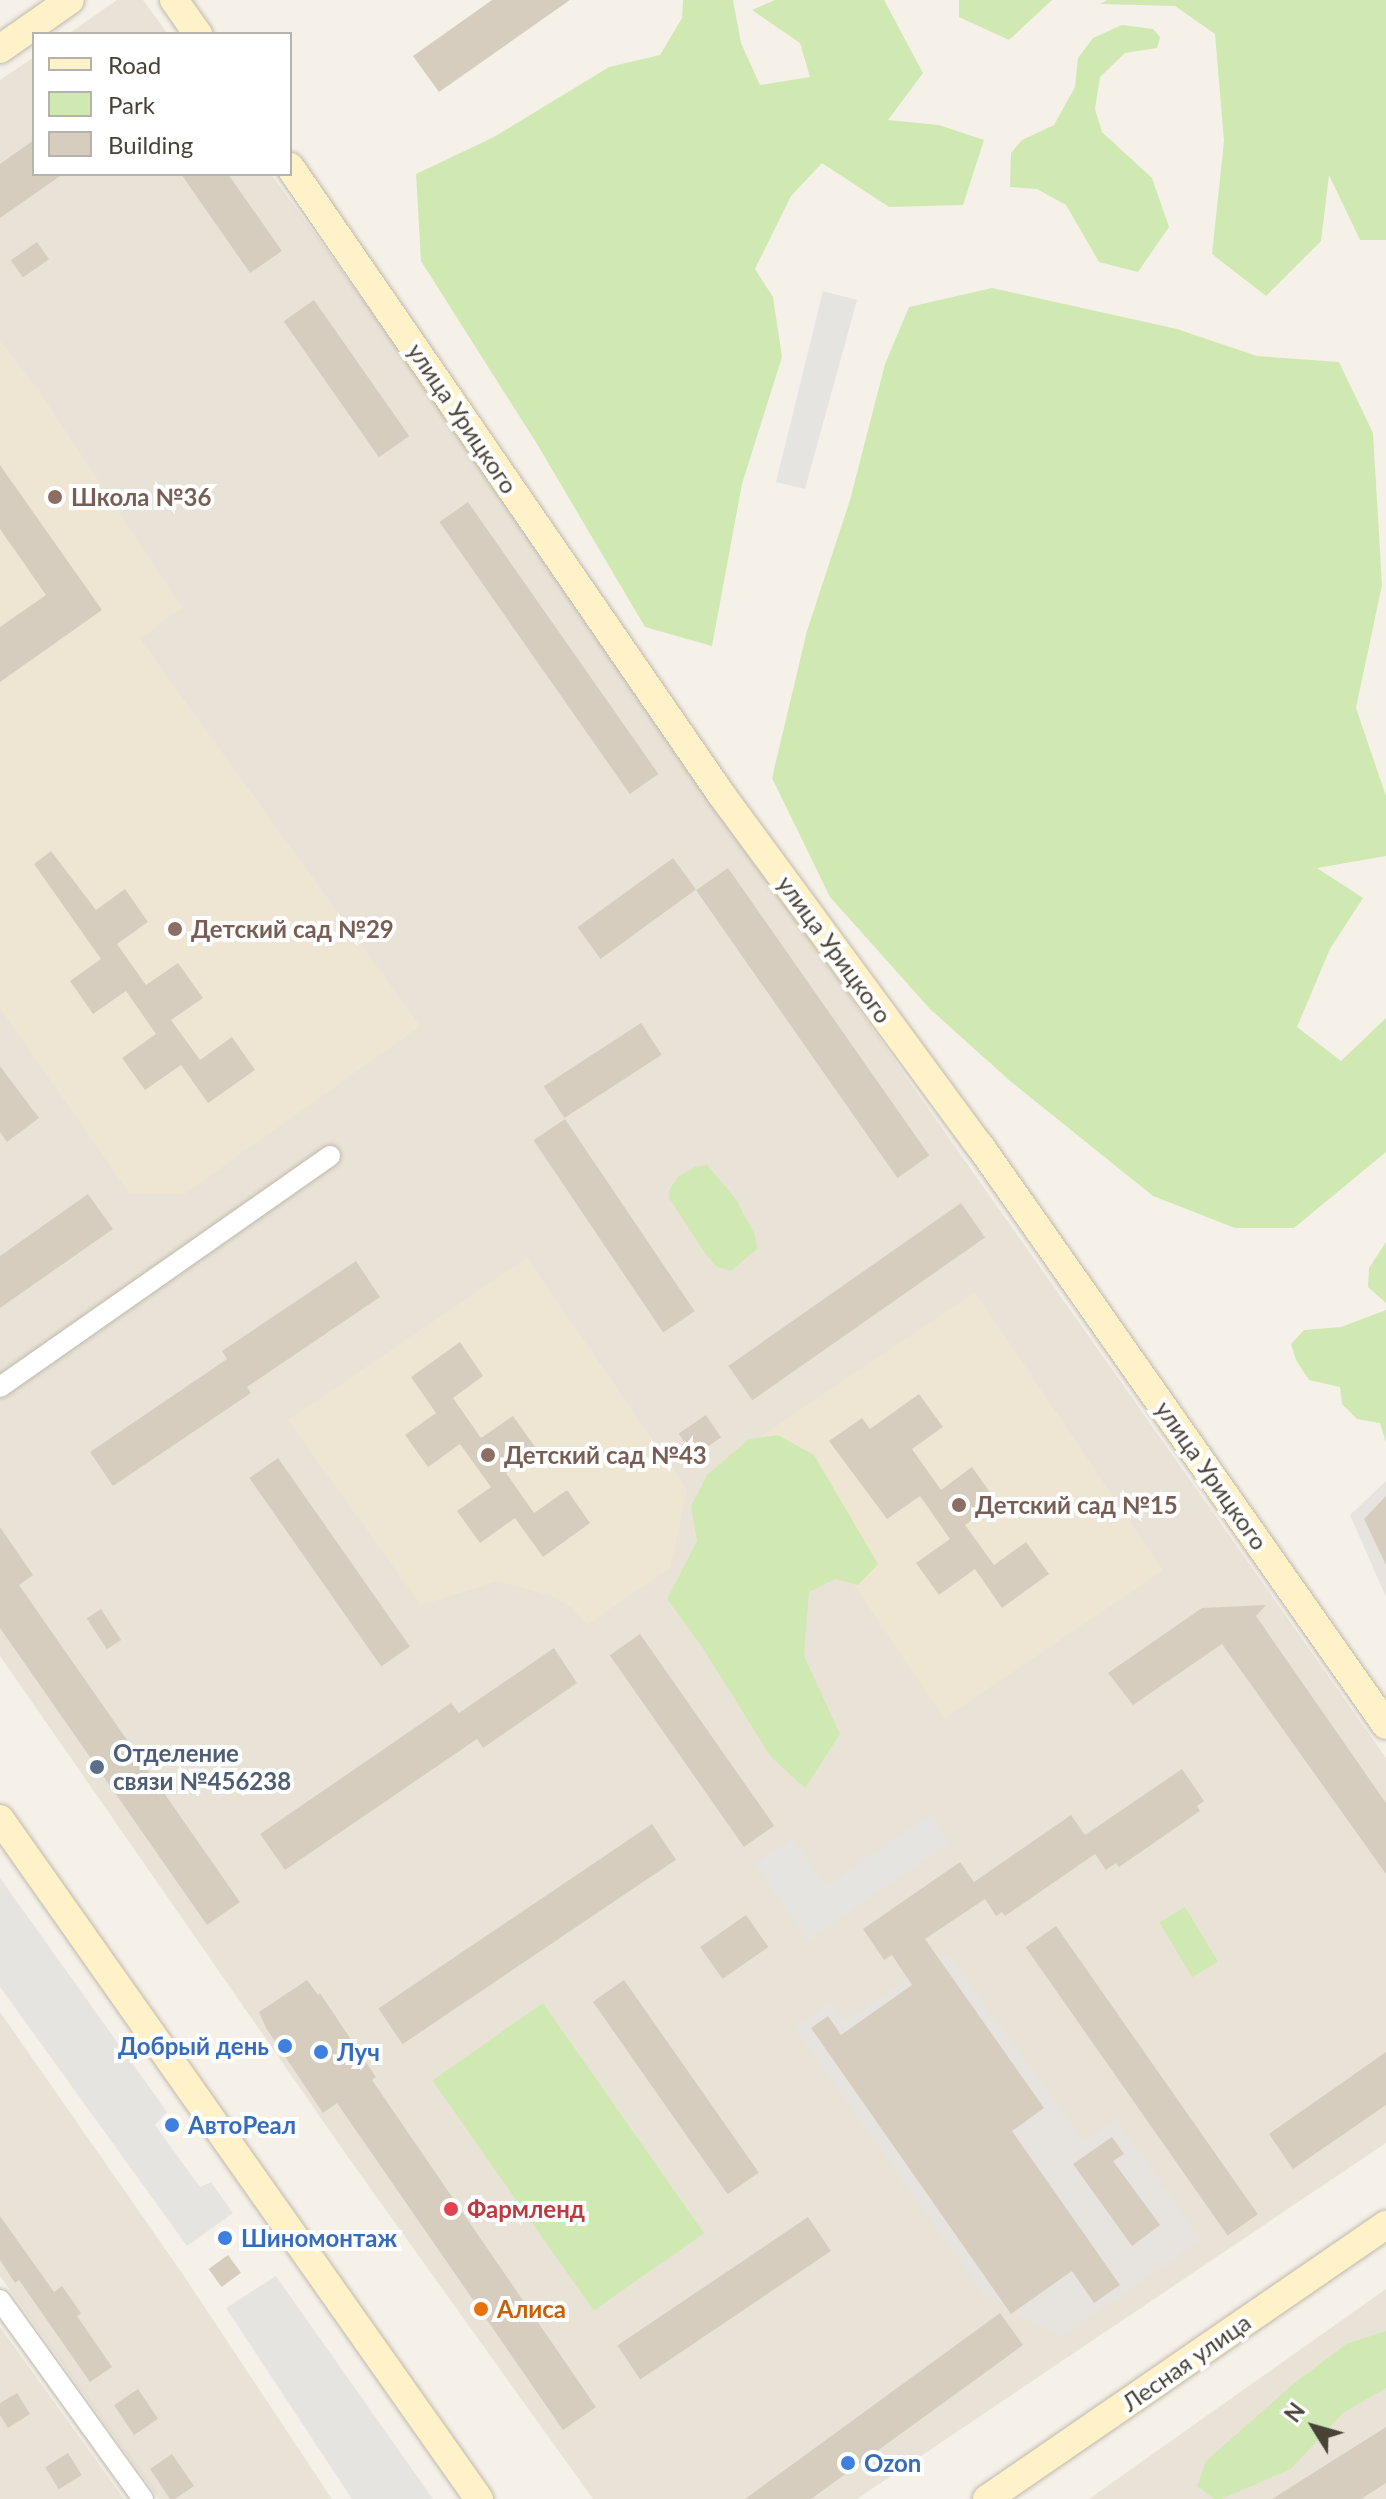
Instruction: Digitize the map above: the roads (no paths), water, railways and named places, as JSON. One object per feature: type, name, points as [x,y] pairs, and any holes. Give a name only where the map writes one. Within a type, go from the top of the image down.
[{"type":"street","points":[[0,49],[70,0]]},
{"type":"street","points":[[174,0],[197,32]]},
{"type":"street","name":"улица Урицкого","points":[[292,170],[721,794],[980,1146],[1386,1725]]},
{"type":"street","points":[[0,1387],[330,1156]]},
{"type":"street","points":[[0,1819],[479,2499]]},
{"type":"street","name":"Лесная улица","points":[[987,2499],[1386,2225]]},
{"type":"street","points":[[0,2300],[143,2499]]},
{"type":"place","name":"Школа №36","points":[[55,497]]},
{"type":"place","name":"Детский сад №29","points":[[175,929]]},
{"type":"place","name":"Детский сад №43","points":[[488,1455]]},
{"type":"place","name":"Детский сад №15","points":[[959,1505]]},
{"type":"place","name":"Отделение связи №456238","points":[[97,1767]]},
{"type":"place","name":"Добрый день","points":[[285,2046]]},
{"type":"place","name":"Луч","points":[[321,2052]]},
{"type":"place","name":"AвтоРеал","points":[[172,2125]]},
{"type":"place","name":"Фармленд","points":[[451,2209]]},
{"type":"place","name":"Шиномонтаж","points":[[225,2238]]},
{"type":"place","name":"Алиса","points":[[481,2309]]},
{"type":"place","name":"Ozon","points":[[848,2463]]}]
